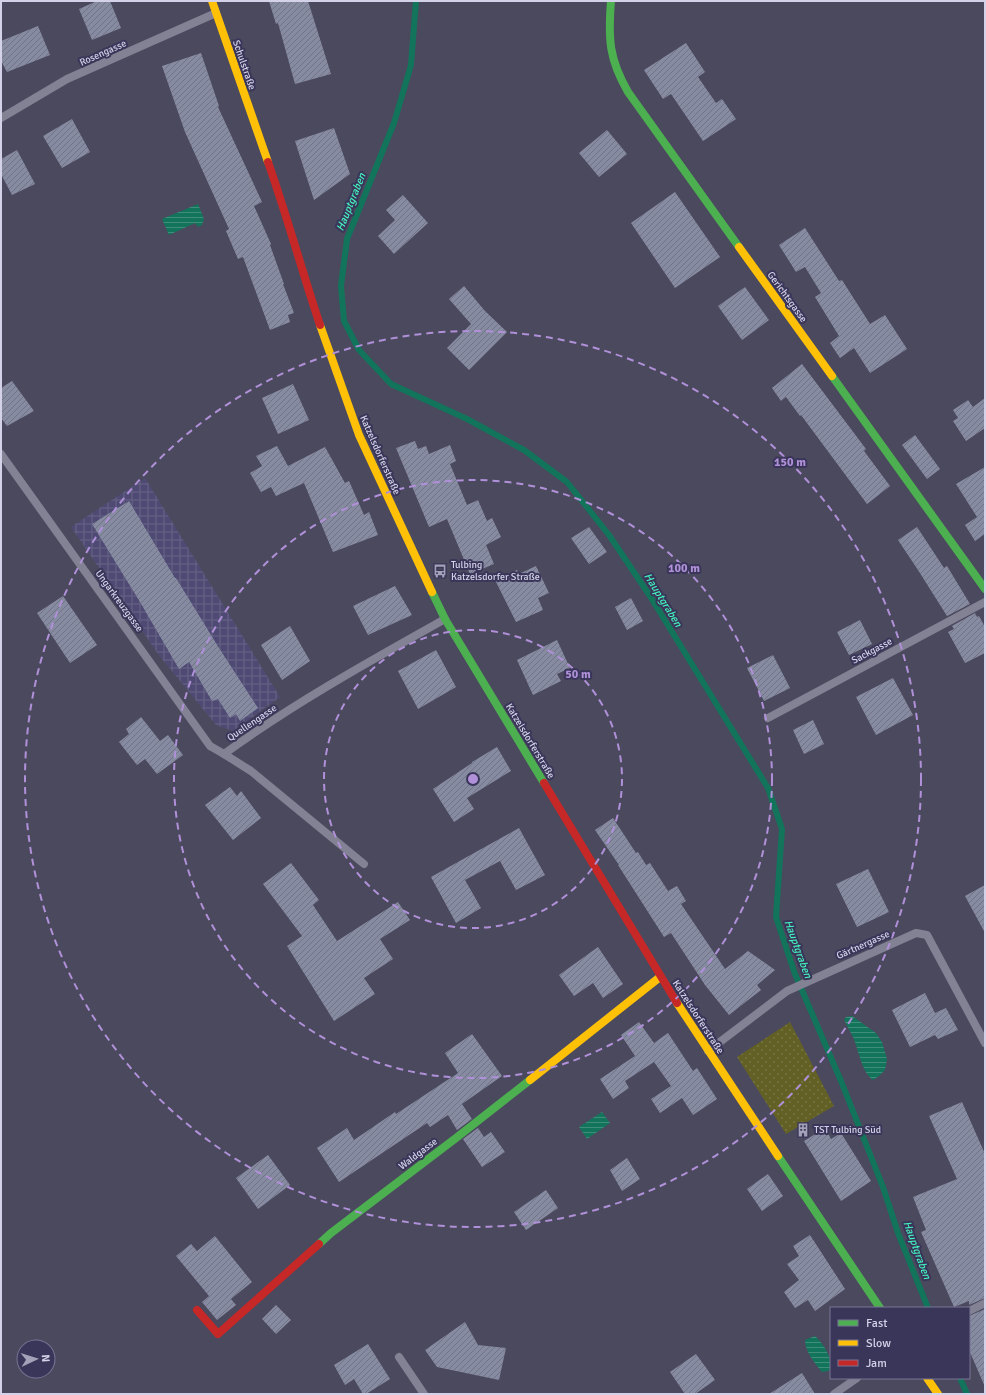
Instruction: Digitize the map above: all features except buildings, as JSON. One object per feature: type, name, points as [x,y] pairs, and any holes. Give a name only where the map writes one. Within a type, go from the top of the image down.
[{"type":"street","name":"Schulstraße","points":[[212,1],[258,136]]},
{"type":"street","name":"Gerichtsgasse","points":[[611,1],[609,25],[611,51],[617,72],[628,92],[985,589]]},
{"type":"street","name":"Rosengasse","points":[[1,118],[67,80],[216,13]]},
{"type":"street","name":"Katzelsdorferstraße","points":[[258,136],[282,201],[325,341],[359,435],[446,619],[660,977],[879,1307]]},
{"type":"street","name":"Ungarkreuzgasse","points":[[1,454],[210,746],[224,754]]},
{"type":"street","name":"Sackgasse","points":[[768,718],[985,602]]},
{"type":"street","name":"Quellengasse","points":[[364,864],[251,771],[224,754],[325,687],[446,619]]},
{"type":"street","name":"Gärtnergasse","points":[[708,1051],[787,991],[916,932],[927,935],[985,1043]]},
{"type":"street","name":"Waldgasse","points":[[197,1310],[218,1334],[331,1232],[456,1138],[660,977]]},
{"type":"street","points":[[970,1311],[985,1304]]},
{"type":"street","points":[[399,1357],[424,1394]]},
{"type":"street","points":[[834,1394],[856,1379]]},
{"type":"street","points":[[928,1379],[938,1394]]},
{"type":"shaded area","points":[[198,204],[204,219],[202,225],[198,227],[195,223],[169,235],[162,219]]},
{"type":"shaded area","points":[[145,478],[280,697],[233,731],[216,725],[158,654],[71,527]]},
{"type":"shaded area","points":[[852,1016],[876,1033],[882,1042],[887,1059],[885,1070],[873,1080],[869,1077],[863,1066],[853,1037],[844,1020],[846,1017]]},
{"type":"shaded area","points":[[790,1022],[834,1106],[786,1134],[737,1057]]},
{"type":"shaded area","points":[[602,1112],[610,1123],[587,1139],[579,1127]]},
{"type":"shaded area","points":[[815,1336],[824,1346],[830,1361],[830,1369],[828,1371],[821,1371],[810,1356],[805,1340]]},
{"type":"waterway","name":"Hauptgraben","points":[[416,1],[411,65],[394,123],[347,239],[341,286],[344,321],[359,350],[391,384],[467,419],[524,450],[567,482],[609,535],[650,596],[768,788],[782,829],[776,917],[795,974],[841,1081],[883,1187],[898,1233],[928,1307]]},
{"type":"waterway","name":"Hauptgraben","points":[[960,1379],[967,1394]]},
{"type":"traffic: fast","points":[[611,1],[610,38],[613,59],[628,92],[739,247]]},
{"type":"traffic: fast","points":[[832,376],[985,589]]},
{"type":"traffic: fast","points":[[432,592],[445,619],[544,783]]},
{"type":"traffic: fast","points":[[319,1244],[331,1233],[530,1080]]},
{"type":"traffic: fast","points":[[778,1156],[879,1307]]},
{"type":"traffic: slow","points":[[212,1],[268,162]]},
{"type":"traffic: slow","points":[[739,247],[832,376]]},
{"type":"traffic: slow","points":[[320,325],[359,435],[432,592]]},
{"type":"traffic: slow","points":[[530,1080],[660,977]]},
{"type":"traffic: slow","points":[[677,1003],[778,1156]]},
{"type":"traffic: slow","points":[[928,1379],[938,1394]]},
{"type":"traffic: jam","points":[[268,162],[320,325]]},
{"type":"traffic: jam","points":[[544,783],[677,1003]]},
{"type":"traffic: jam","points":[[197,1310],[218,1334],[319,1244]]},
{"type":"place","name":"Tulbing Katzelsdorfer Straße","points":[[440,571]]},
{"type":"place","name":"TST Tulbing Süd","points":[[803,1130]]}]
